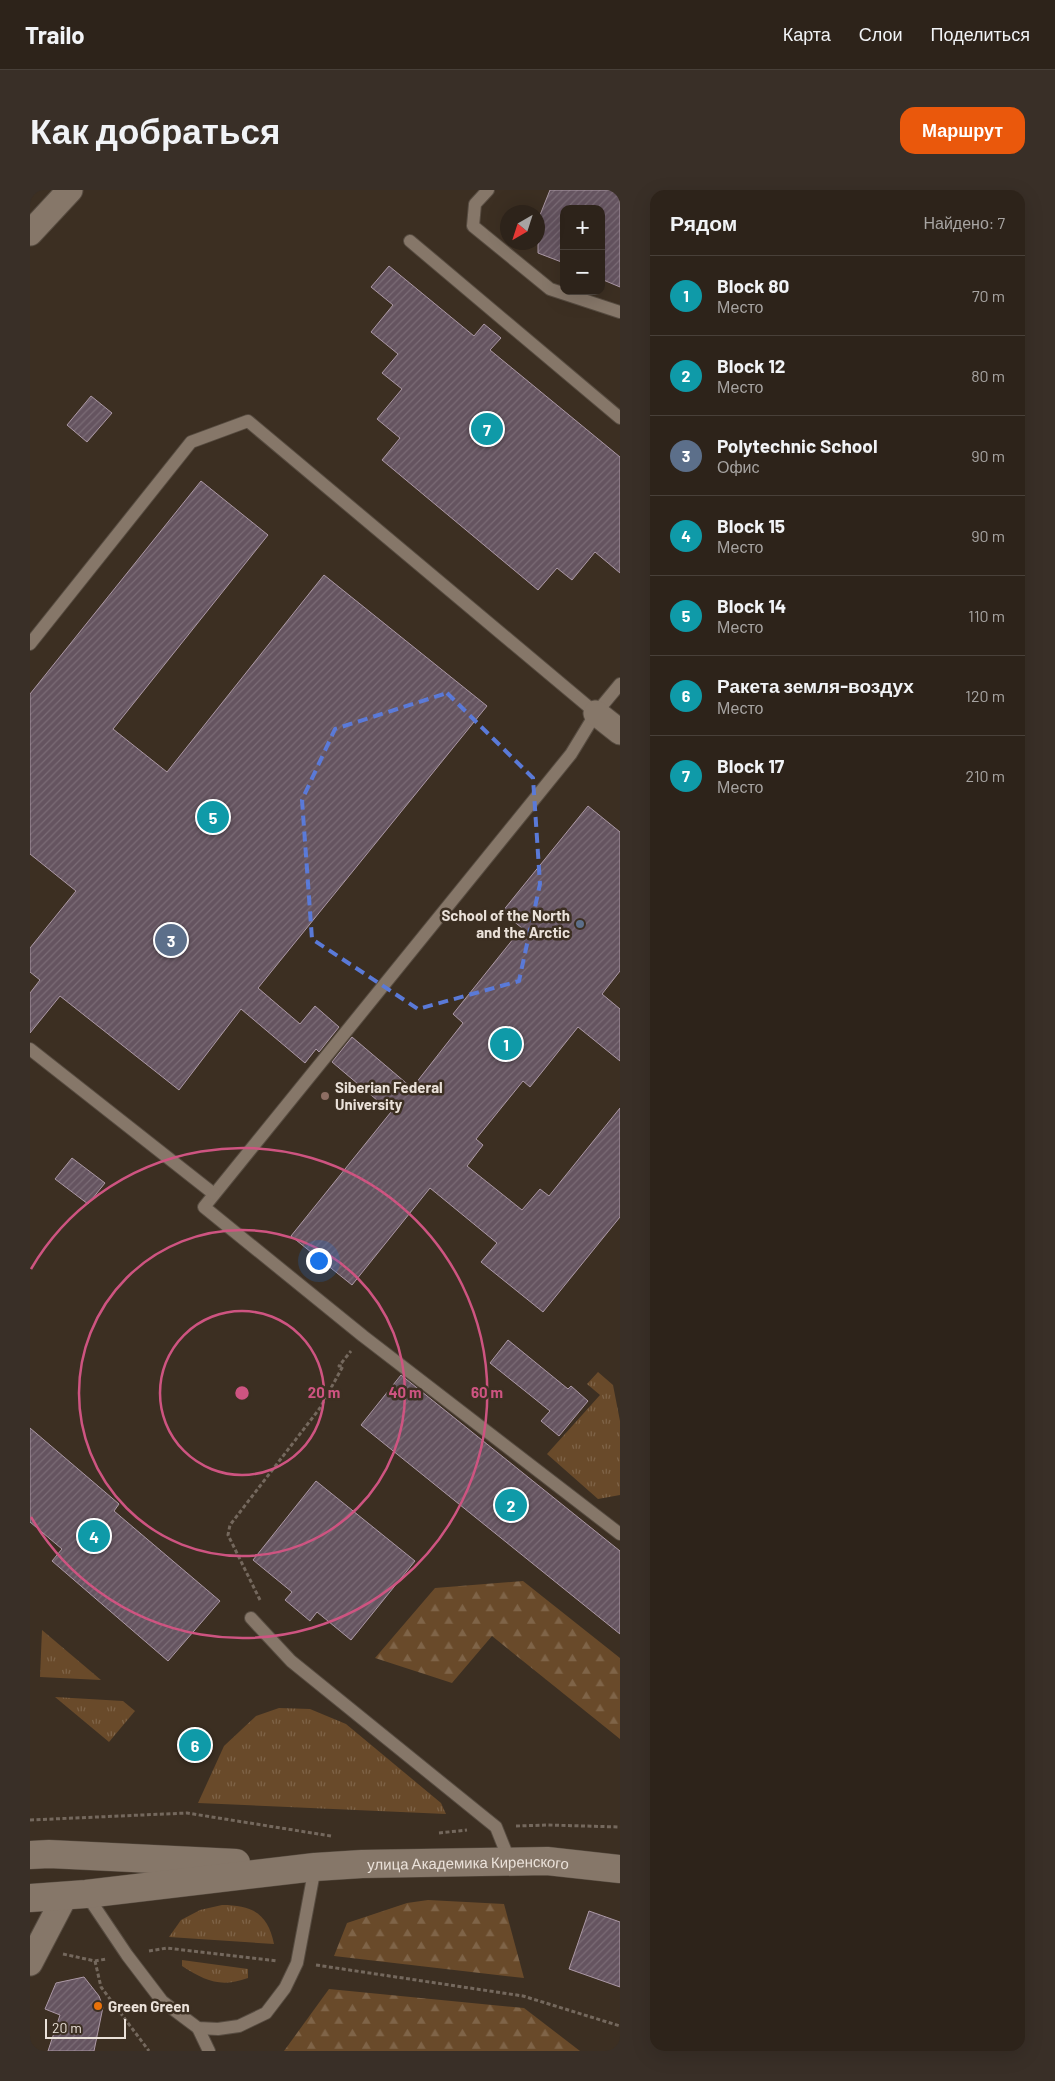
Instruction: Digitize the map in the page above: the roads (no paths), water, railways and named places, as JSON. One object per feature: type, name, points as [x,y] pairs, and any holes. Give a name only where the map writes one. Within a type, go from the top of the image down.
[{"type":"main road","name":"улица Академика Киренского","points":[[30,1855],[49,1854],[315,1867]]},
{"type":"main road","name":"улица Академика Киренского","points":[[30,1898],[76,1895],[315,1867],[362,1864],[547,1861],[620,1869]]},
{"type":"street","points":[[30,233],[70,190]]},
{"type":"street","points":[[596,713],[620,732]]},
{"type":"street","points":[[30,1963],[76,1895]]},
{"type":"lane","points":[[488,190],[475,204],[473,226],[550,289],[620,312]]},
{"type":"lane","points":[[410,241],[620,418]]},
{"type":"lane","points":[[30,644],[191,442],[248,421],[596,713]]},
{"type":"lane","points":[[620,684],[596,713],[571,754],[204,1206],[363,1336],[620,1534]]},
{"type":"lane","points":[[30,1049],[214,1194]]},
{"type":"lane","points":[[251,1618],[290,1661],[496,1827],[510,1862]]},
{"type":"lane","points":[[198,2028],[218,2029],[239,2026],[266,2013],[285,1988],[297,1963],[315,1867]]},
{"type":"lane","points":[[76,1895],[127,1954],[162,2001],[198,2028],[209,2051]]},
{"type":"place","name":"Block 17","points":[[487,429]]},
{"type":"place","name":"Block 14","points":[[213,817]]},
{"type":"place","name":"School of the North and the Arctic","points":[[580,924]]},
{"type":"place","name":"Polytechnic School","points":[[171,940]]},
{"type":"place","name":"Block 80","points":[[506,1044]]},
{"type":"place","name":"Siberian Federal University","points":[[325,1096]]},
{"type":"place","name":"Block 12","points":[[511,1505]]},
{"type":"place","name":"Block 15","points":[[94,1536]]},
{"type":"place","name":"Ракета земля-воздух","points":[[195,1745]]},
{"type":"place","name":"Green Green","points":[[98,2006]]}]
